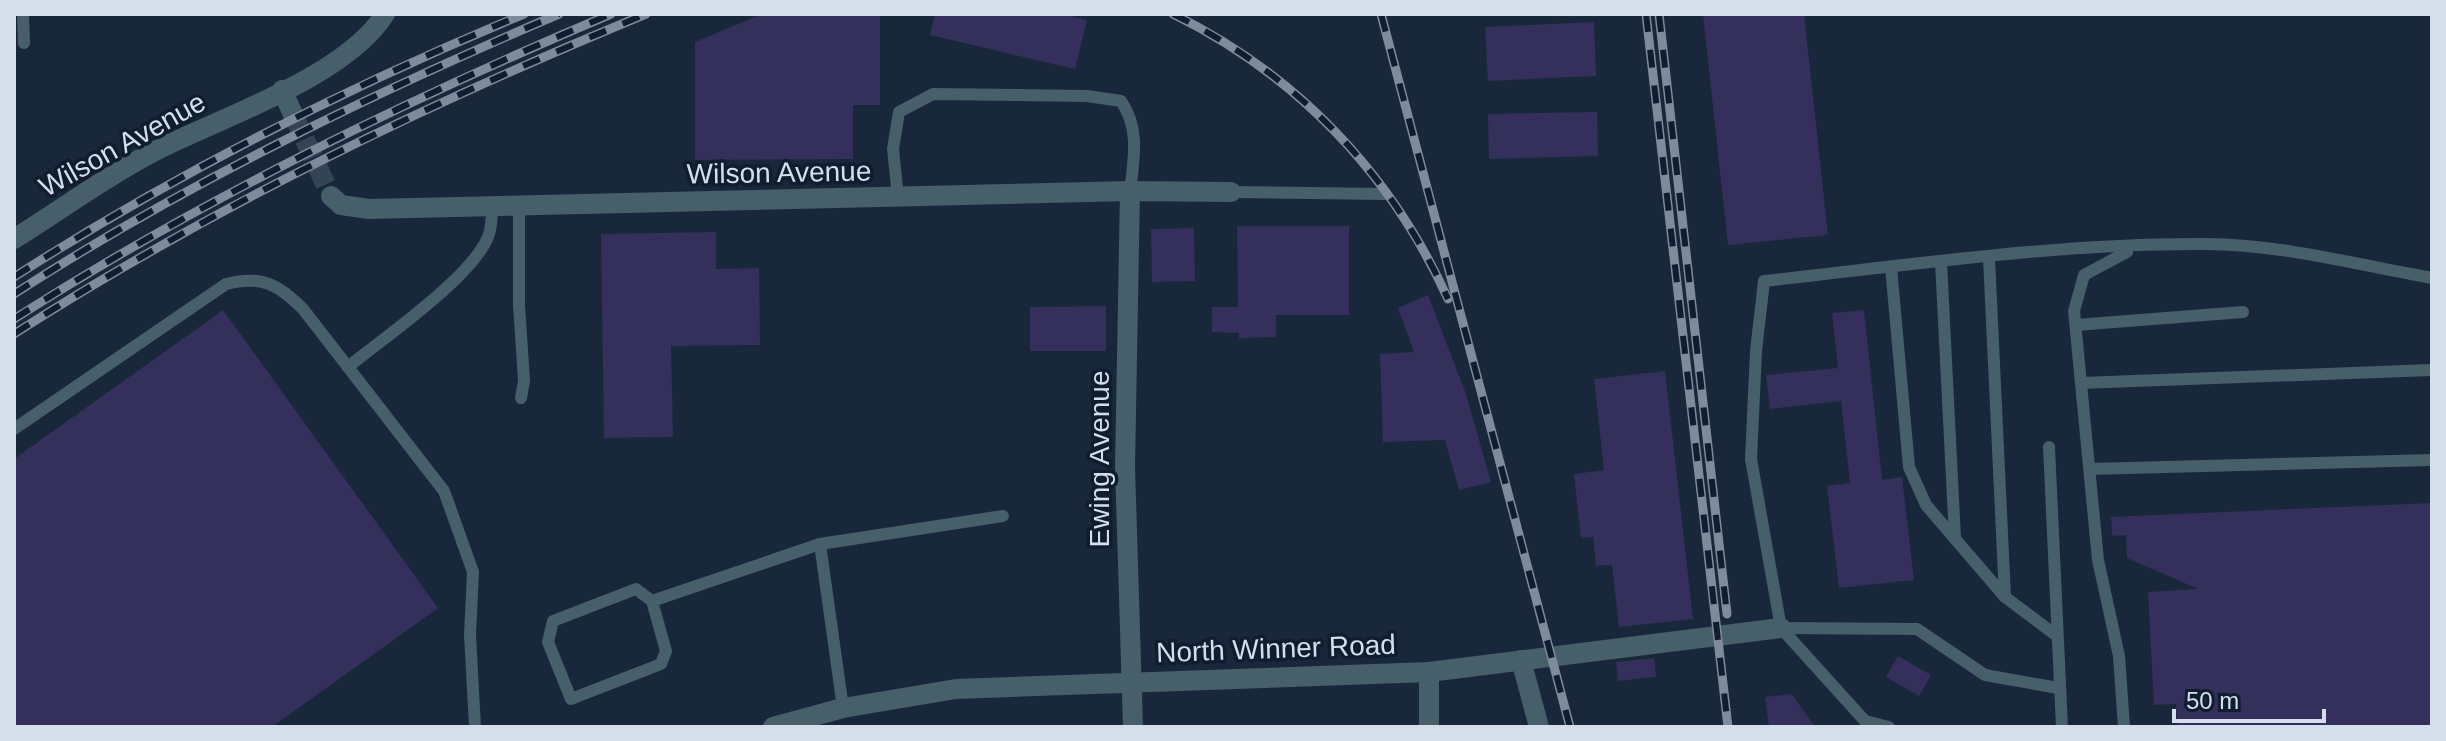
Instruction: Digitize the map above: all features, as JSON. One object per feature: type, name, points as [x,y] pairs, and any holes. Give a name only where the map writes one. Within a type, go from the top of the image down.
[{"type":"street","name":"Wilson Avenue","points":[[14,239],[152,152],[328,67],[377,27],[385,14]]},
{"type":"street","points":[[282,90],[292,112]]},
{"type":"street","name":"Wilson Avenue","points":[[331,196],[341,205],[369,209],[1130,191],[1231,192]]},
{"type":"street","name":"Ewing Avenue","points":[[1130,191],[1125,467],[1133,727]]},
{"type":"street","name":"North Winner Road","points":[[773,727],[842,718],[956,689],[1429,672],[1781,628]]},
{"type":"street","points":[[1521,660],[1539,727]]},
{"type":"street","points":[[1429,672],[1429,727]]},
{"type":"lane","points":[[23,14],[24,43]]},
{"type":"lane","points":[[898,197],[893,149],[899,112],[933,94],[1087,96],[1121,101],[1131,115],[1135,146],[1130,191]]},
{"type":"lane","points":[[1231,192],[1384,194]]},
{"type":"lane","points":[[348,367],[446,287],[470,261],[489,233],[493,206]]},
{"type":"lane","points":[[519,206],[519,305],[524,381],[521,398]]},
{"type":"lane","points":[[1889,727],[1865,724],[1781,628],[1751,459],[1756,351],[1764,281],[1941,262],[2206,244],[2263,249],[2432,278]]},
{"type":"lane","points":[[2124,727],[2119,656],[2098,560],[2074,311],[2084,275],[2137,247]]},
{"type":"lane","points":[[1989,258],[2005,597]]},
{"type":"lane","points":[[1941,262],[1955,538]]},
{"type":"lane","points":[[1891,267],[1909,467],[1926,505],[2005,597],[2057,636]]},
{"type":"lane","points":[[14,429],[226,284],[246,279],[264,280],[281,287],[348,367],[444,491],[473,572],[470,635],[475,727]]},
{"type":"lane","points":[[2076,325],[2243,312]]},
{"type":"lane","points":[[2081,383],[2432,370]]},
{"type":"lane","points":[[2049,447],[2062,727]]},
{"type":"lane","points":[[2090,469],[2432,460]]},
{"type":"lane","points":[[652,601],[820,544],[1003,516]]},
{"type":"lane","points":[[820,544],[842,718]]},
{"type":"lane","points":[[636,589],[652,601],[666,651],[661,664],[571,699],[548,642],[553,621],[636,589]]},
{"type":"lane","points":[[1781,628],[1917,629],[1985,675],[2058,688]]},
{"type":"building","points":[[762,14],[880,14],[880,105],[853,105],[853,159],[695,160],[695,42]]},
{"type":"building","points":[[935,14],[1063,14],[1087,20],[1075,69],[930,35]]},
{"type":"building","points":[[1703,14],[1804,14],[1828,235],[1728,245]]},
{"type":"building","points":[[1594,22],[1596,76],[1488,81],[1485,27]]},
{"type":"building","points":[[1597,112],[1598,156],[1489,159],[1488,114]]},
{"type":"building","points":[[1237,226],[1349,226],[1349,315],[1276,315],[1276,337],[1239,338],[1239,333],[1212,332],[1212,307],[1238,307]]},
{"type":"building","points":[[1194,228],[1195,281],[1152,282],[1151,229]]},
{"type":"building","points":[[716,232],[716,269],[759,268],[760,345],[671,346],[673,437],[604,438],[601,234]]},
{"type":"building","points":[[1428,295],[1466,394],[1491,482],[1459,490],[1445,440],[1383,442],[1380,354],[1414,352],[1398,308]]},
{"type":"building","points":[[1106,306],[1106,351],[1030,351],[1030,307]]},
{"type":"building","points":[[223,310],[438,608],[272,727],[14,727],[14,459]]},
{"type":"building","points":[[1864,310],[1882,480],[1902,477],[1914,580],[1839,588],[1827,486],[1850,483],[1841,401],[1770,409],[1766,375],[1838,368],[1832,313]]},
{"type":"building","points":[[1665,371],[1693,619],[1619,627],[1612,565],[1596,566],[1593,537],[1581,538],[1574,474],[1604,470],[1594,379]]},
{"type":"building","points":[[2432,503],[2432,727],[2177,727],[2176,704],[2154,705],[2148,592],[2198,589],[2127,558],[2126,535],[2112,536],[2111,517]]},
{"type":"building","points":[[1898,656],[1931,675],[1919,696],[1886,677]]},
{"type":"building","points":[[1654,658],[1656,677],[1618,681],[1616,662]]},
{"type":"building","points":[[1792,694],[1815,727],[1769,727],[1765,697]]},
{"type":"tunnel","points":[[292,112],[331,196]]},
{"type":"railway","points":[[14,277],[137,203],[263,134],[392,71],[524,14]]},
{"type":"railway","points":[[14,294],[145,215],[280,142],[559,14]]},
{"type":"railway","points":[[14,319],[158,233],[306,154],[457,81],[611,14]]},
{"type":"railway","points":[[14,334],[244,200],[403,121],[646,14]]},
{"type":"railway","points":[[1173,14],[1260,67],[1336,132],[1398,210],[1425,253],[1448,299]]},
{"type":"railway","points":[[1381,14],[1570,727]]},
{"type":"railway","points":[[1646,14],[1728,727]]},
{"type":"railway","points":[[1659,14],[1727,614]]}]
